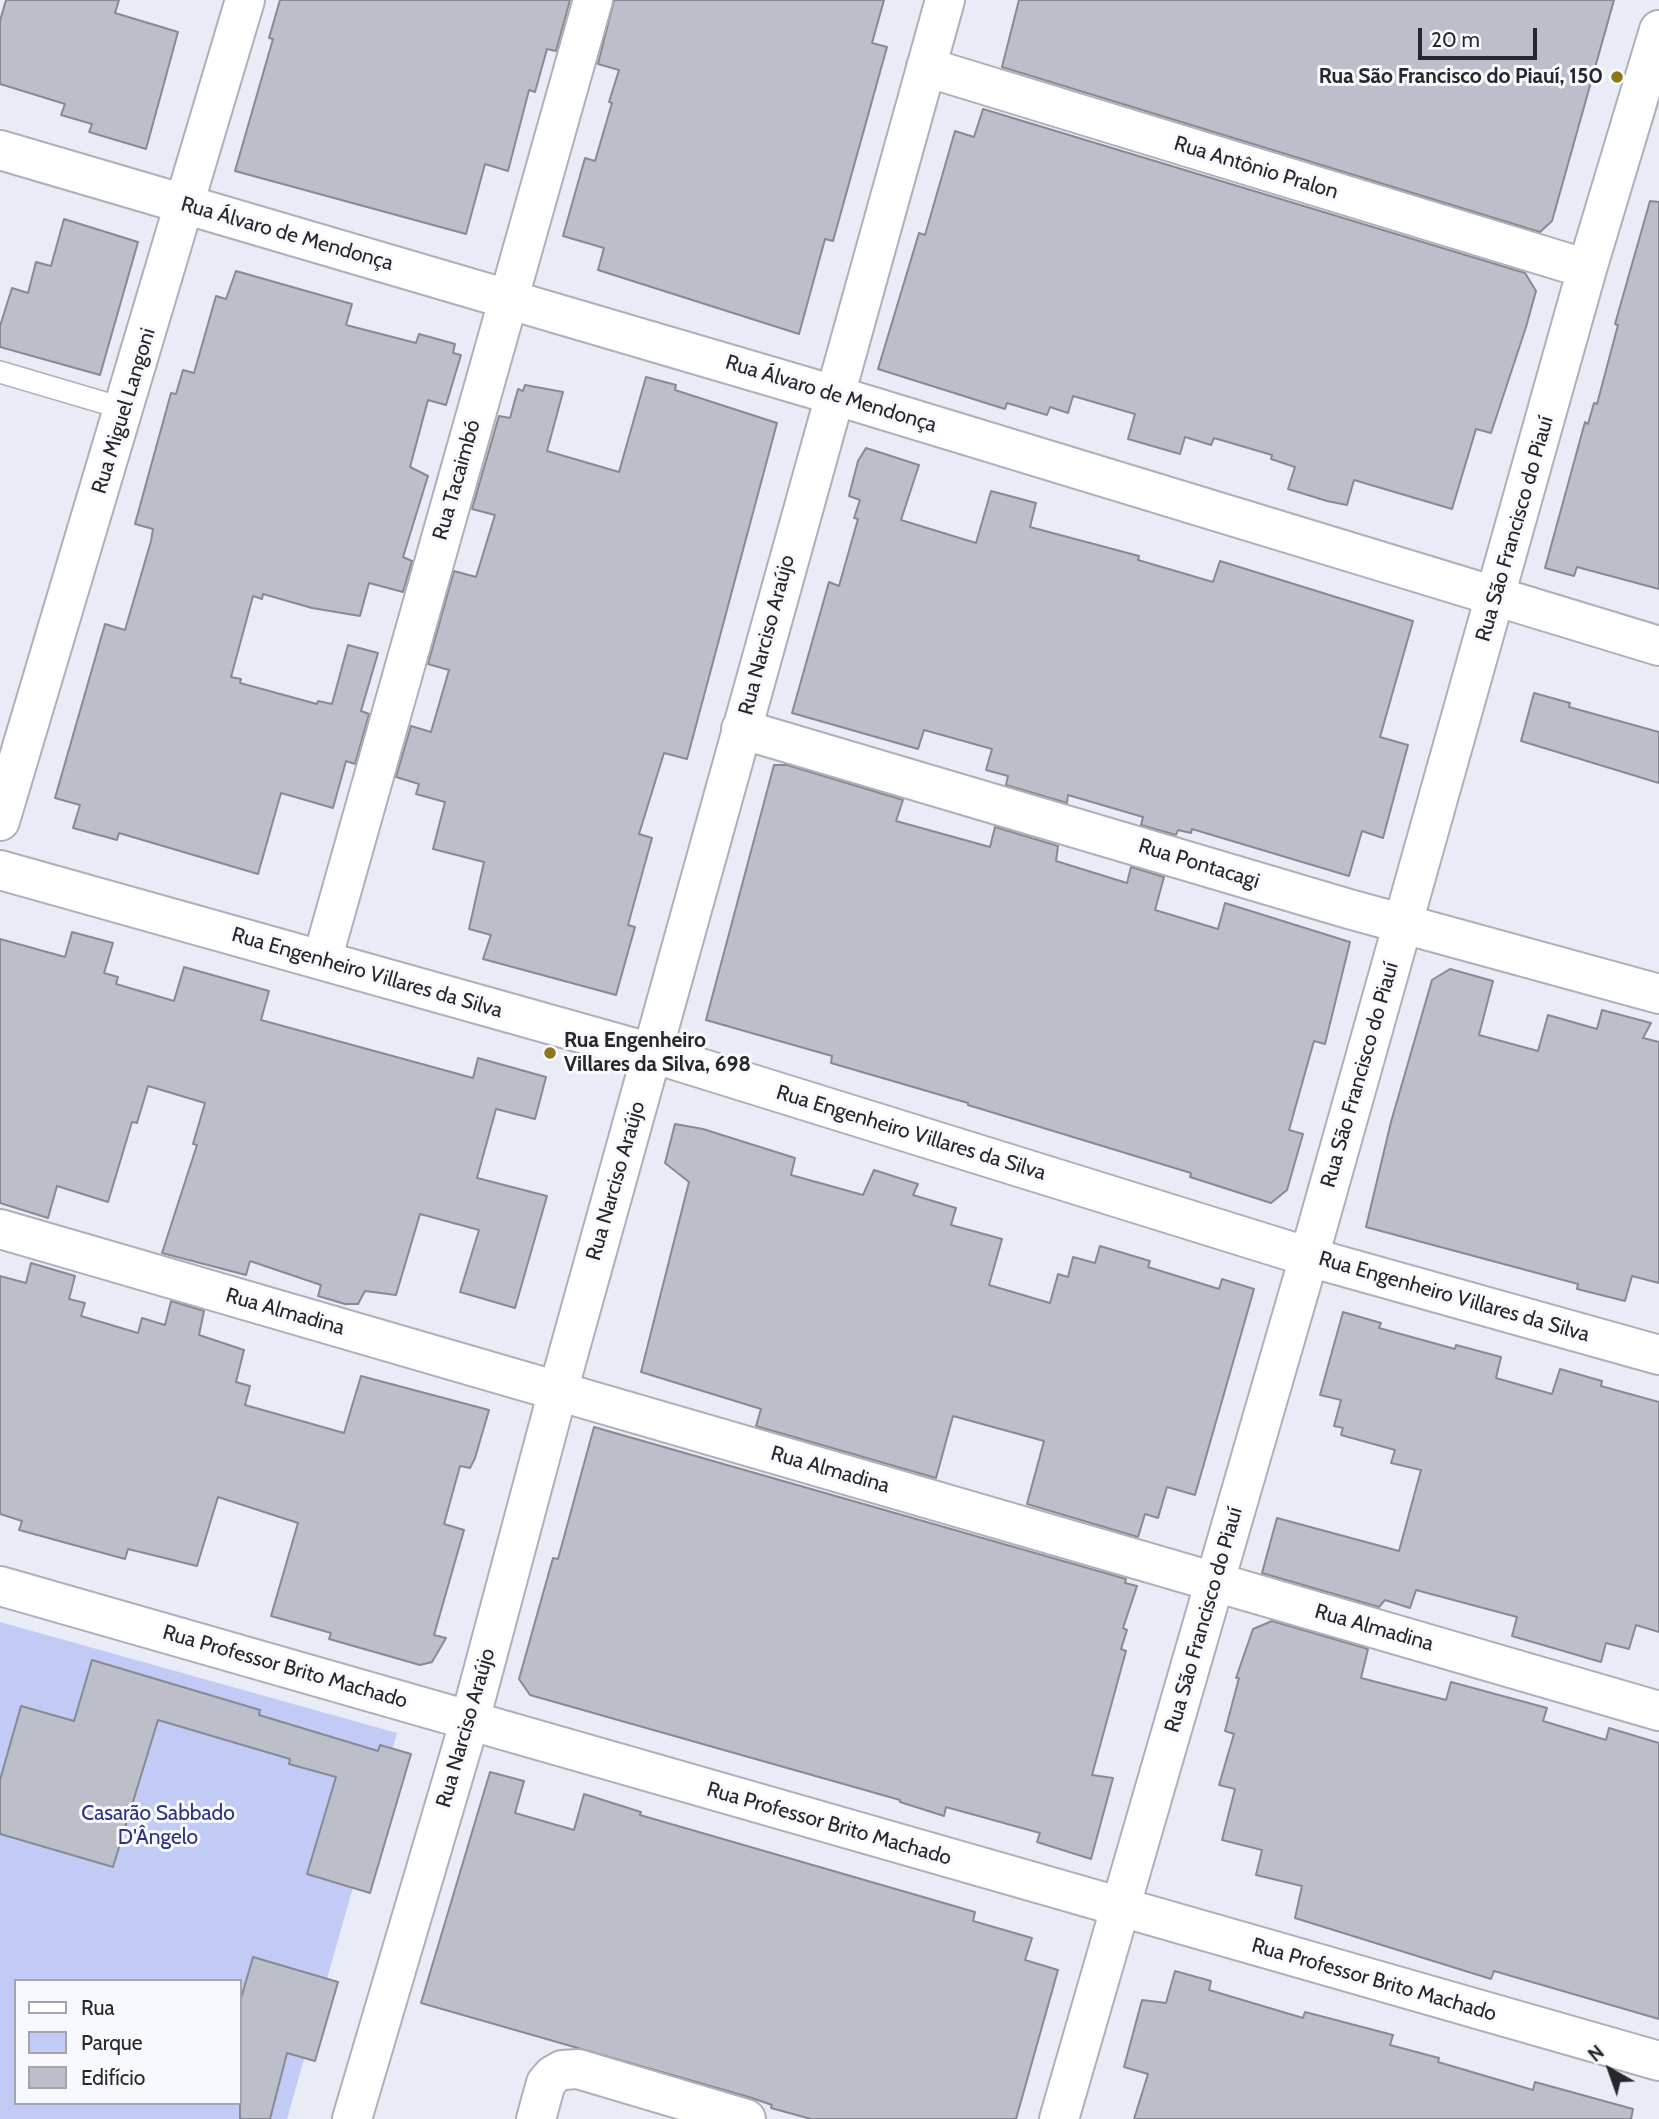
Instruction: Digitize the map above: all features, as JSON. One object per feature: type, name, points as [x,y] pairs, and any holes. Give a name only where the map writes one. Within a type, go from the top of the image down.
[{"type":"street","name":"Rua Miguel Langoni","points":[[0,821],[245,0]]},
{"type":"street","name":"Rua Tacaimbó","points":[[322,960],[593,0]]},
{"type":"street","name":"Rua Narciso Araújo","points":[[352,2119],[470,1720],[558,1391],[945,0]]},
{"type":"street","name":"Rua São Francisco do Piauí","points":[[1059,2119],[1216,1582],[1587,269],[1659,30]]},
{"type":"street","name":"Rua Antônio Pralon","points":[[926,67],[1587,269]]},
{"type":"street","name":"Rua Álvaro de Mendonça","points":[[0,149],[834,395],[1659,646]]},
{"type":"street","name":"Rua Pontacagi","points":[[741,729],[1403,923],[1659,994]]},
{"type":"street","name":"Rua Engenheiro Villares da Silva","points":[[0,870],[652,1053],[1309,1256],[1659,1355]]},
{"type":"street","name":"Rua Almadina","points":[[0,1229],[1659,1711]]},
{"type":"street","name":"Rua Professor Brito Machado","points":[[0,1586],[1659,2061]]},
{"type":"street","points":[[536,2119],[546,2083],[562,2070],[578,2069],[746,2119]]},
{"type":"lane","points":[[0,372],[125,409]]},
{"type":"green space","name":"Casarão Sabbado D'Ângelo","points":[[0,1622],[397,1733],[287,2119],[0,2119]]},
{"type":"building","points":[[6,0],[119,0],[115,13],[178,32],[146,149],[89,132],[92,124],[61,115],[65,104],[0,84],[0,21]]},
{"type":"building","points":[[280,0],[570,0],[556,51],[547,49],[535,92],[529,90],[508,171],[485,164],[466,234],[235,171],[273,39],[269,38]]},
{"type":"building","points":[[614,0],[884,0],[872,43],[887,47],[833,241],[825,239],[799,334],[598,270],[604,248],[563,236],[585,158],[595,161],[612,103],[609,102],[619,70],[598,64]]},
{"type":"building","points":[[1019,0],[1614,0],[1552,221],[1540,232],[1002,67]]},
{"type":"building","points":[[983,109],[1525,273],[1536,291],[1526,327],[1491,433],[1476,429],[1452,509],[1354,480],[1347,505],[1327,501],[1288,489],[1295,467],[1271,459],[1272,455],[1214,438],[1211,445],[1185,437],[1180,454],[1128,439],[1135,414],[1073,396],[1068,413],[1050,407],[1047,415],[1007,403],[1005,409],[878,369],[919,233],[925,235],[955,131],[974,137]]},
{"type":"building","points":[[1650,201],[1659,202],[1659,589],[1577,567],[1574,576],[1545,568],[1585,422],[1588,424],[1594,403],[1597,404],[1618,325],[1615,324]]},
{"type":"building","points":[[64,219],[138,242],[100,375],[0,347],[0,326],[12,288],[28,293],[36,262],[51,266]]},
{"type":"building","points":[[236,271],[352,304],[346,325],[416,343],[419,334],[455,344],[453,353],[461,355],[446,405],[428,400],[410,467],[428,476],[403,557],[412,561],[403,592],[369,583],[360,616],[312,608],[263,594],[262,599],[253,596],[231,677],[241,679],[240,683],[317,704],[318,701],[332,704],[348,645],[378,653],[361,711],[369,714],[355,764],[346,761],[333,808],[281,793],[258,874],[119,833],[117,840],[73,828],[80,805],[55,798],[105,624],[125,630],[151,541],[153,529],[135,524],[171,393],[176,394],[183,370],[194,373],[216,296],[226,299]]},
{"type":"building","points":[[646,377],[676,385],[675,390],[777,423],[687,759],[664,753],[639,834],[652,838],[628,925],[635,927],[616,995],[483,959],[491,935],[469,929],[484,862],[433,849],[445,802],[416,794],[419,784],[396,777],[411,726],[431,732],[449,670],[428,664],[454,571],[476,577],[495,515],[472,509],[499,416],[510,418],[518,389],[523,391],[525,385],[563,392],[547,451],[619,472]]},
{"type":"building","points":[[866,448],[919,465],[901,520],[976,543],[991,491],[1036,503],[1030,527],[1139,556],[1138,560],[1213,582],[1220,561],[1413,621],[1380,737],[1408,745],[1383,838],[1362,831],[1349,876],[1192,829],[1191,833],[1178,830],[1176,835],[1141,825],[1143,817],[1068,795],[1067,803],[1006,785],[1008,776],[986,770],[992,749],[924,730],[918,749],[792,713],[829,582],[839,586],[858,519],[854,518],[860,500],[849,496],[858,461]]},
{"type":"building","points":[[1534,693],[1570,703],[1569,707],[1659,732],[1659,783],[1521,741]]},
{"type":"building","points":[[774,765],[787,765],[903,800],[896,821],[990,847],[995,827],[1058,846],[1056,861],[1127,883],[1131,867],[1164,877],[1155,910],[1218,929],[1225,903],[1350,942],[1325,1044],[1314,1041],[1289,1130],[1303,1134],[1287,1190],[1271,1203],[1190,1177],[1191,1173],[831,1063],[832,1056],[706,1020]]},
{"type":"building","points":[[72,932],[113,943],[104,973],[118,977],[116,984],[174,1001],[184,967],[269,991],[261,1020],[473,1078],[478,1058],[546,1077],[535,1119],[496,1109],[477,1178],[547,1196],[515,1308],[460,1292],[479,1230],[420,1214],[396,1295],[365,1291],[358,1304],[345,1304],[318,1296],[321,1285],[250,1261],[246,1275],[162,1253],[197,1145],[193,1144],[205,1103],[148,1086],[137,1123],[132,1122],[108,1202],[57,1186],[48,1218],[0,1203],[0,939],[65,957]]},
{"type":"building","points":[[1450,969],[1493,981],[1479,1035],[1538,1051],[1548,1015],[1597,1029],[1602,1010],[1651,1023],[1643,1038],[1659,1042],[1659,1283],[1632,1276],[1625,1301],[1577,1289],[1578,1284],[1366,1227],[1391,1122],[1432,980]]},
{"type":"building","points":[[675,1124],[703,1129],[795,1158],[791,1175],[863,1195],[874,1170],[918,1184],[913,1195],[956,1208],[951,1225],[1002,1239],[989,1285],[1050,1303],[1058,1274],[1068,1277],[1073,1257],[1095,1263],[1100,1246],[1150,1261],[1148,1267],[1219,1289],[1222,1279],[1254,1289],[1195,1495],[1167,1487],[1158,1518],[1145,1514],[1138,1537],[1027,1504],[1044,1441],[953,1416],[936,1478],[756,1426],[761,1409],[641,1372],[689,1182],[665,1163]]},
{"type":"building","points":[[31,1263],[75,1276],[69,1299],[85,1303],[81,1316],[138,1333],[142,1318],[165,1325],[171,1301],[204,1311],[199,1335],[244,1350],[236,1382],[250,1386],[245,1405],[344,1433],[361,1376],[489,1410],[470,1468],[460,1466],[444,1524],[464,1530],[434,1635],[446,1638],[432,1662],[420,1665],[329,1639],[331,1633],[271,1616],[298,1523],[218,1497],[197,1566],[128,1549],[125,1559],[19,1530],[22,1521],[0,1514],[0,1276],[26,1283]]},
{"type":"building","points":[[1343,1312],[1381,1323],[1379,1328],[1455,1349],[1456,1345],[1501,1357],[1496,1378],[1552,1394],[1560,1369],[1602,1381],[1601,1386],[1659,1402],[1659,1632],[1636,1625],[1629,1649],[1606,1643],[1601,1662],[1512,1636],[1517,1617],[1416,1590],[1410,1608],[1385,1600],[1379,1607],[1262,1573],[1277,1518],[1399,1551],[1421,1470],[1391,1463],[1395,1450],[1341,1435],[1343,1428],[1334,1426],[1341,1400],[1320,1395]]},
{"type":"building","points":[[594,1427],[1126,1579],[1125,1583],[1137,1586],[1123,1628],[1127,1630],[1121,1649],[1126,1651],[1092,1775],[1113,1778],[1091,1859],[1037,1842],[1040,1833],[946,1807],[944,1816],[900,1800],[530,1695],[519,1679],[553,1558],[558,1559]]},
{"type":"building","points":[[1272,1621],[1368,1649],[1361,1678],[1446,1700],[1451,1682],[1547,1708],[1543,1721],[1606,1740],[1609,1728],[1659,1743],[1659,2019],[1494,1971],[1491,1979],[1295,1918],[1302,1886],[1256,1875],[1262,1850],[1222,1840],[1235,1789],[1219,1785],[1234,1734],[1225,1731],[1239,1678],[1236,1678],[1253,1629]]},
{"type":"building","points":[[92,1660],[260,1710],[259,1715],[378,1751],[380,1745],[411,1754],[370,1893],[307,1874],[336,1777],[289,1764],[290,1759],[158,1720],[113,1867],[0,1834],[0,1780],[21,1706],[74,1721]]},
{"type":"building","points":[[490,1772],[524,1781],[515,1813],[574,1830],[584,1794],[641,1812],[640,1815],[975,1912],[973,1921],[1032,1938],[1025,1960],[1058,1970],[1016,2119],[811,2119],[771,2108],[772,2105],[752,2098],[421,2003]]},
{"type":"building","points":[[253,1957],[338,1982],[315,2061],[287,2053],[270,2119],[240,2119],[242,1995]]},
{"type":"building","points":[[1175,1971],[1211,1981],[1209,1990],[1303,2018],[1305,2012],[1393,2035],[1390,2045],[1439,2058],[1438,2062],[1533,2090],[1535,2082],[1633,2109],[1631,2119],[1134,2119],[1148,2074],[1124,2067],[1142,2000],[1166,2003]]},
{"type":"place","name":"Rua São Francisco do Piauí, 150","points":[[1617,77]]},
{"type":"place","name":"Rua Engenheiro Villares da Silva, 698","points":[[550,1053]]}]
